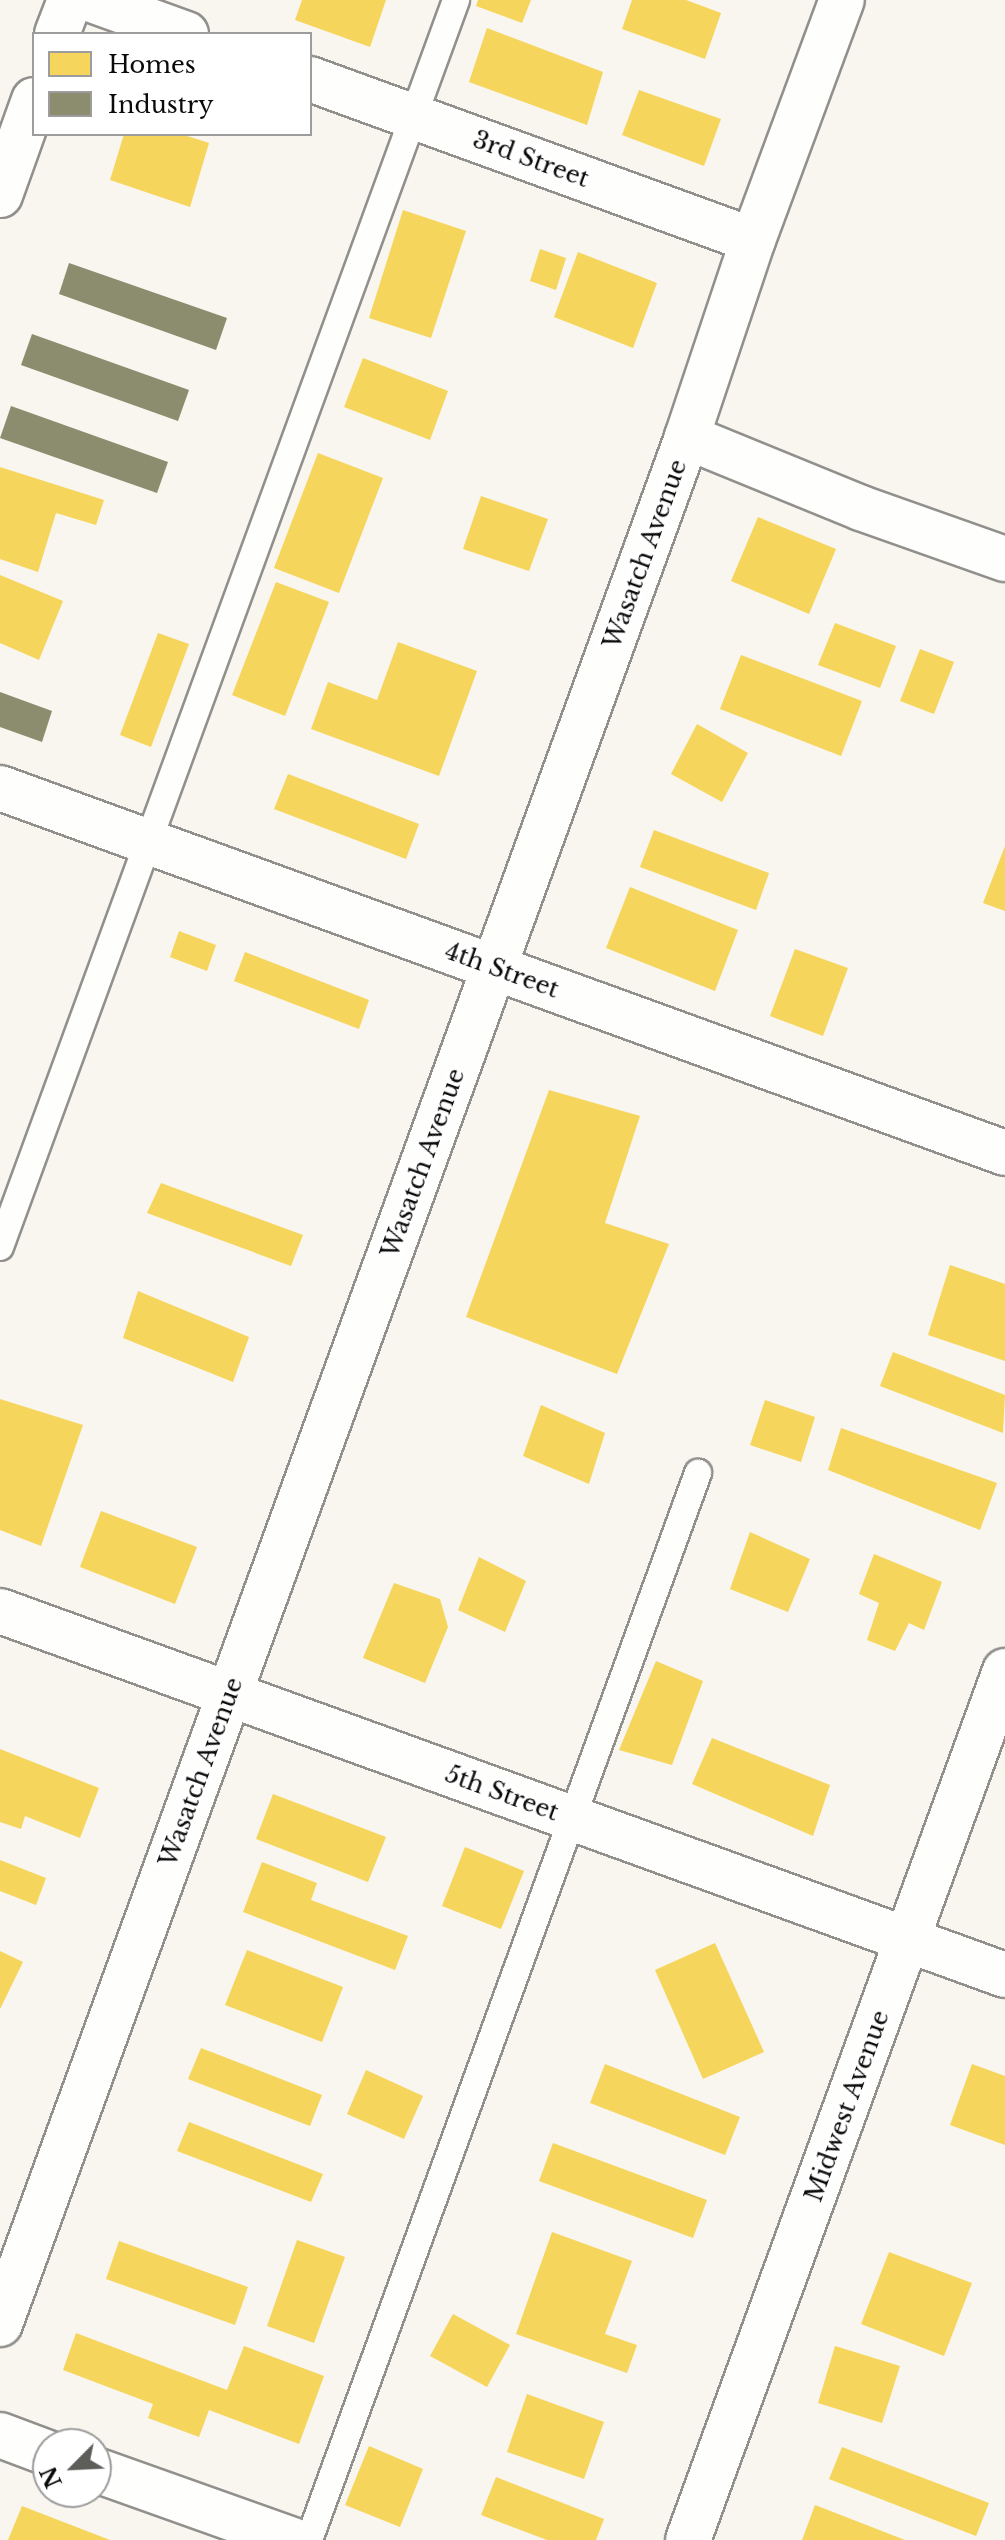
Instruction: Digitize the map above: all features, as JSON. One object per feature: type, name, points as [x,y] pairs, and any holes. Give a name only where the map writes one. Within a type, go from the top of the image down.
[{"type":"street","points":[[58,32],[70,0]]},
{"type":"street","points":[[92,0],[180,32]]},
{"type":"street","name":"Wasatch Avenue","points":[[0,2324],[687,437],[753,240],[842,0]]},
{"type":"street","name":"3rd Street","points":[[312,80],[753,240]]},
{"type":"street","points":[[0,195],[32,106]]},
{"type":"street","points":[[687,437],[861,508],[1005,559]]},
{"type":"street","name":"4th Street","points":[[0,788],[1005,1153]]},
{"type":"street","name":"5th Street","points":[[0,1611],[1005,1975]]},
{"type":"street","name":"Midwest Avenue","points":[[688,2540],[1005,1671]]},
{"type":"street","points":[[0,2435],[32,2447]]},
{"type":"street","points":[[112,2476],[293,2540]]},
{"type":"lane","points":[[0,1247],[456,0]]},
{"type":"lane","points":[[309,2540],[698,1473]]},
{"type":"building: Homes","points":[[302,0],[386,0],[370,47],[295,20]]},
{"type":"building: Homes","points":[[478,0],[531,0],[522,23],[476,6]]},
{"type":"building: Homes","points":[[632,0],[686,0],[721,13],[705,59],[622,29]]},
{"type":"building: Homes","points":[[487,28],[603,72],[587,125],[469,82]]},
{"type":"building: Homes","points":[[639,90],[721,119],[704,166],[622,135]]},
{"type":"building: Homes","points":[[123,136],[187,136],[209,143],[190,207],[110,180]]},
{"type":"building: Homes","points":[[403,210],[466,231],[431,338],[369,318]]},
{"type":"building: Homes","points":[[540,249],[566,258],[556,290],[530,281]]},
{"type":"building: Homes","points":[[578,252],[657,283],[633,348],[554,317]]},
{"type":"building: Homes","points":[[363,358],[448,391],[430,440],[344,407]]},
{"type":"building: Homes","points":[[318,453],[383,478],[339,593],[274,568]]},
{"type":"building: Homes","points":[[0,467],[104,500],[96,525],[56,513],[38,572],[0,559]]},
{"type":"building: Homes","points":[[481,496],[548,519],[529,571],[463,549]]},
{"type":"building: Homes","points":[[758,517],[836,549],[809,614],[731,581]]},
{"type":"building: Homes","points":[[0,575],[63,601],[39,660],[0,643]]},
{"type":"building: Homes","points":[[276,582],[329,602],[285,716],[232,695]]},
{"type":"building: Homes","points":[[835,623],[896,646],[880,688],[818,665]]},
{"type":"building: Homes","points":[[158,633],[189,644],[151,747],[120,735]]},
{"type":"building: Homes","points":[[398,642],[477,671],[439,776],[311,729],[328,682],[377,700]]},
{"type":"building: Homes","points":[[920,649],[954,662],[934,714],[900,701]]},
{"type":"building: Homes","points":[[741,655],[862,701],[841,756],[720,709]]},
{"type":"building: Homes","points":[[697,724],[748,753],[722,802],[671,774]]},
{"type":"building: Homes","points":[[288,774],[419,824],[406,859],[274,809]]},
{"type":"building: Homes","points":[[654,830],[769,873],[756,910],[640,867]]},
{"type":"building: Homes","points":[[1005,846],[1005,911],[983,903]]},
{"type":"building: Homes","points":[[630,887],[738,930],[715,991],[606,948]]},
{"type":"building: Homes","points":[[179,931],[216,945],[207,971],[170,957]]},
{"type":"building: Homes","points":[[795,949],[848,968],[823,1036],[770,1016]]},
{"type":"building: Homes","points":[[245,952],[369,1000],[359,1029],[234,981]]},
{"type":"building: Homes","points":[[549,1090],[640,1116],[605,1223],[669,1244],[617,1374],[466,1317]]},
{"type":"building: Homes","points":[[161,1183],[303,1235],[291,1266],[147,1213]]},
{"type":"building: Homes","points":[[950,1265],[1005,1284],[1005,1361],[928,1335]]},
{"type":"building: Homes","points":[[138,1291],[249,1337],[233,1382],[123,1338]]},
{"type":"building: Homes","points":[[893,1352],[1005,1395],[1003,1433],[880,1386]]},
{"type":"building: Homes","points":[[0,1399],[83,1425],[41,1546],[0,1530]]},
{"type":"building: Homes","points":[[765,1400],[815,1417],[801,1462],[750,1445]]},
{"type":"building: Homes","points":[[541,1405],[605,1433],[589,1484],[523,1456]]},
{"type":"building: Homes","points":[[841,1428],[997,1483],[980,1530],[828,1470]]},
{"type":"building: Homes","points":[[101,1511],[197,1547],[175,1604],[80,1567]]},
{"type":"building: Homes","points":[[750,1532],[810,1559],[788,1612],[730,1589]]},
{"type":"building: Homes","points":[[874,1554],[942,1582],[924,1630],[909,1623],[895,1651],[867,1640],[879,1603],[859,1594]]},
{"type":"building: Homes","points":[[479,1557],[526,1581],[505,1632],[458,1610]]},
{"type":"building: Homes","points":[[394,1583],[440,1599],[448,1627],[425,1683],[363,1658]]},
{"type":"building: Homes","points":[[656,1661],[703,1681],[672,1765],[619,1750]]},
{"type":"building: Homes","points":[[712,1738],[830,1785],[813,1836],[692,1784]]},
{"type":"building: Homes","points":[[0,1749],[99,1788],[80,1838],[25,1816],[21,1829],[0,1822]]},
{"type":"building: Homes","points":[[273,1794],[386,1837],[368,1882],[256,1839]]},
{"type":"building: Homes","points":[[465,1847],[524,1871],[501,1929],[442,1906]]},
{"type":"building: Homes","points":[[0,1860],[46,1878],[36,1905],[0,1891]]},
{"type":"building: Homes","points":[[262,1862],[317,1883],[311,1900],[408,1936],[395,1970],[243,1912]]},
{"type":"building: Homes","points":[[715,1943],[764,2052],[703,2079],[655,1970]]},
{"type":"building: Homes","points":[[247,1950],[343,1987],[322,2042],[225,2005]]},
{"type":"building: Homes","points":[[0,1951],[23,1962],[0,2009]]},
{"type":"building: Homes","points":[[201,2048],[322,2095],[310,2126],[188,2079]]},
{"type":"building: Homes","points":[[605,2064],[740,2117],[725,2155],[590,2103]]},
{"type":"building: Homes","points":[[972,2064],[1005,2076],[1005,2145],[950,2125]]},
{"type":"building: Homes","points":[[366,2070],[423,2096],[404,2139],[347,2114]]},
{"type":"building: Homes","points":[[189,2122],[323,2174],[311,2202],[177,2151]]},
{"type":"building: Homes","points":[[553,2143],[707,2200],[693,2238],[539,2181]]},
{"type":"building: Homes","points":[[552,2232],[632,2261],[605,2334],[637,2345],[627,2373],[516,2334]]},
{"type":"building: Homes","points":[[297,2240],[345,2257],[314,2343],[267,2326]]},
{"type":"building: Homes","points":[[119,2241],[248,2287],[235,2325],[106,2279]]},
{"type":"building: Homes","points":[[889,2252],[972,2283],[944,2356],[861,2324]]},
{"type":"building: Homes","points":[[453,2314],[510,2345],[487,2387],[430,2356]]},
{"type":"building: Homes","points":[[76,2333],[227,2390],[244,2346],[324,2376],[299,2444],[209,2410],[199,2437],[148,2418],[153,2404],[63,2370]]},
{"type":"building: Homes","points":[[835,2346],[900,2366],[882,2423],[818,2403]]},
{"type":"building: Homes","points":[[527,2394],[604,2422],[584,2479],[507,2452]]},
{"type":"building: Homes","points":[[369,2446],[423,2469],[400,2527],[345,2505]]},
{"type":"building: Homes","points":[[842,2447],[989,2503],[976,2536],[829,2479]]},
{"type":"building: Homes","points":[[496,2477],[604,2519],[596,2540],[547,2540],[481,2515]]},
{"type":"building: Homes","points":[[815,2505],[905,2540],[802,2540]]},
{"type":"building: Homes","points":[[22,2506],[110,2540],[8,2540]]},
{"type":"building: Industry","points":[[69,263],[227,318],[216,350],[59,294]]},
{"type":"building: Industry","points":[[32,334],[189,390],[178,421],[21,365]]},
{"type":"building: Industry","points":[[11,406],[168,462],[157,493],[0,438]]},
{"type":"building: Industry","points":[[0,692],[52,711],[42,742],[0,727]]}]
